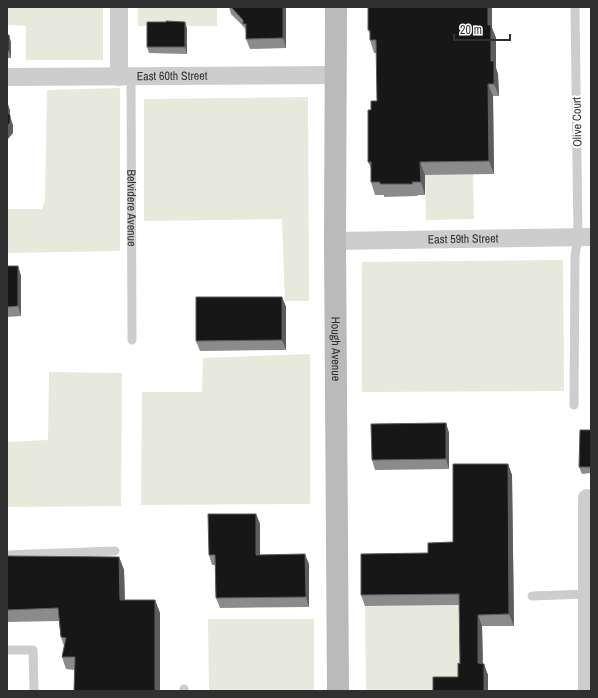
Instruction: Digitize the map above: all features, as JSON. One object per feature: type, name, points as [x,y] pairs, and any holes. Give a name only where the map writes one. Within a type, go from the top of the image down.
[{"type":"street","name":"Belvidere Avenue","points":[[119,7],[125,76]]},
{"type":"street","name":"Hough Avenue","points":[[336,7],[337,75],[335,241],[338,691]]},
{"type":"street","name":"East 60th Street","points":[[7,77],[337,75]]},
{"type":"street","name":"East 59th Street","points":[[335,241],[584,237]]},
{"type":"street","points":[[587,498],[587,691]]},
{"type":"lane","name":"Olive Court","points":[[574,405],[575,256],[584,237],[575,7]]},
{"type":"lane","name":"Belvidere Avenue","points":[[125,76],[132,340]]},
{"type":"lane","points":[[7,555],[115,552]]},
{"type":"lane","points":[[532,596],[587,594]]},
{"type":"lane","points":[[7,650],[33,650],[34,691]]},
{"type":"shaded area","points":[[7,7],[103,7],[103,60],[26,60],[26,26],[7,25]]},
{"type":"shaded area","points":[[138,7],[217,7],[217,26],[138,26]]},
{"type":"shaded area","points":[[120,88],[120,251],[7,253],[7,209],[42,209],[45,200],[47,90]]},
{"type":"shaded area","points":[[308,97],[309,301],[285,301],[282,219],[144,221],[144,99]]},
{"type":"shaded area","points":[[473,174],[474,219],[426,220],[425,175]]},
{"type":"shaded area","points":[[563,260],[564,391],[362,392],[362,262]]},
{"type":"shaded area","points":[[310,354],[310,504],[141,505],[142,392],[202,392],[203,358]]},
{"type":"shaded area","points":[[49,372],[122,373],[121,506],[7,507],[7,442],[48,440]]},
{"type":"shaded area","points":[[464,605],[464,675],[437,691],[366,691],[365,606]]},
{"type":"shaded area","points":[[208,619],[314,619],[314,691],[209,691]]},
{"type":"building","points":[[231,7],[283,7],[283,38],[246,39],[246,24],[243,24],[243,20]]},
{"type":"building","points":[[368,7],[488,7],[488,25],[491,25],[491,61],[494,61],[494,84],[488,84],[489,161],[420,162],[421,182],[412,182],[413,184],[380,184],[380,182],[371,182],[371,162],[368,162],[368,110],[371,110],[371,101],[377,101],[376,40],[370,40],[370,30],[368,30]]},
{"type":"building","points":[[147,22],[185,22],[185,47],[147,47]]},
{"type":"building","points":[[7,35],[9,35],[9,51],[7,51]]},
{"type":"building","points":[[7,112],[10,115],[10,123],[7,126]]},
{"type":"building","points":[[7,266],[18,266],[18,306],[7,307]]},
{"type":"building","points":[[196,297],[282,297],[282,340],[196,341]]},
{"type":"building","points":[[446,423],[446,459],[372,460],[371,424]]},
{"type":"building","points":[[580,430],[591,430],[591,467],[579,467]]},
{"type":"building","points":[[453,464],[508,464],[509,614],[478,615],[478,663],[484,664],[484,691],[433,691],[433,677],[458,677],[458,663],[460,664],[459,594],[361,595],[361,554],[428,553],[428,543],[453,542]]},
{"type":"building","points":[[208,514],[256,514],[256,555],[305,554],[306,597],[216,598],[215,555],[209,555]]},
{"type":"building","points":[[7,556],[119,557],[120,600],[155,600],[155,691],[74,691],[75,657],[62,657],[66,638],[61,637],[58,608],[7,610]]}]
